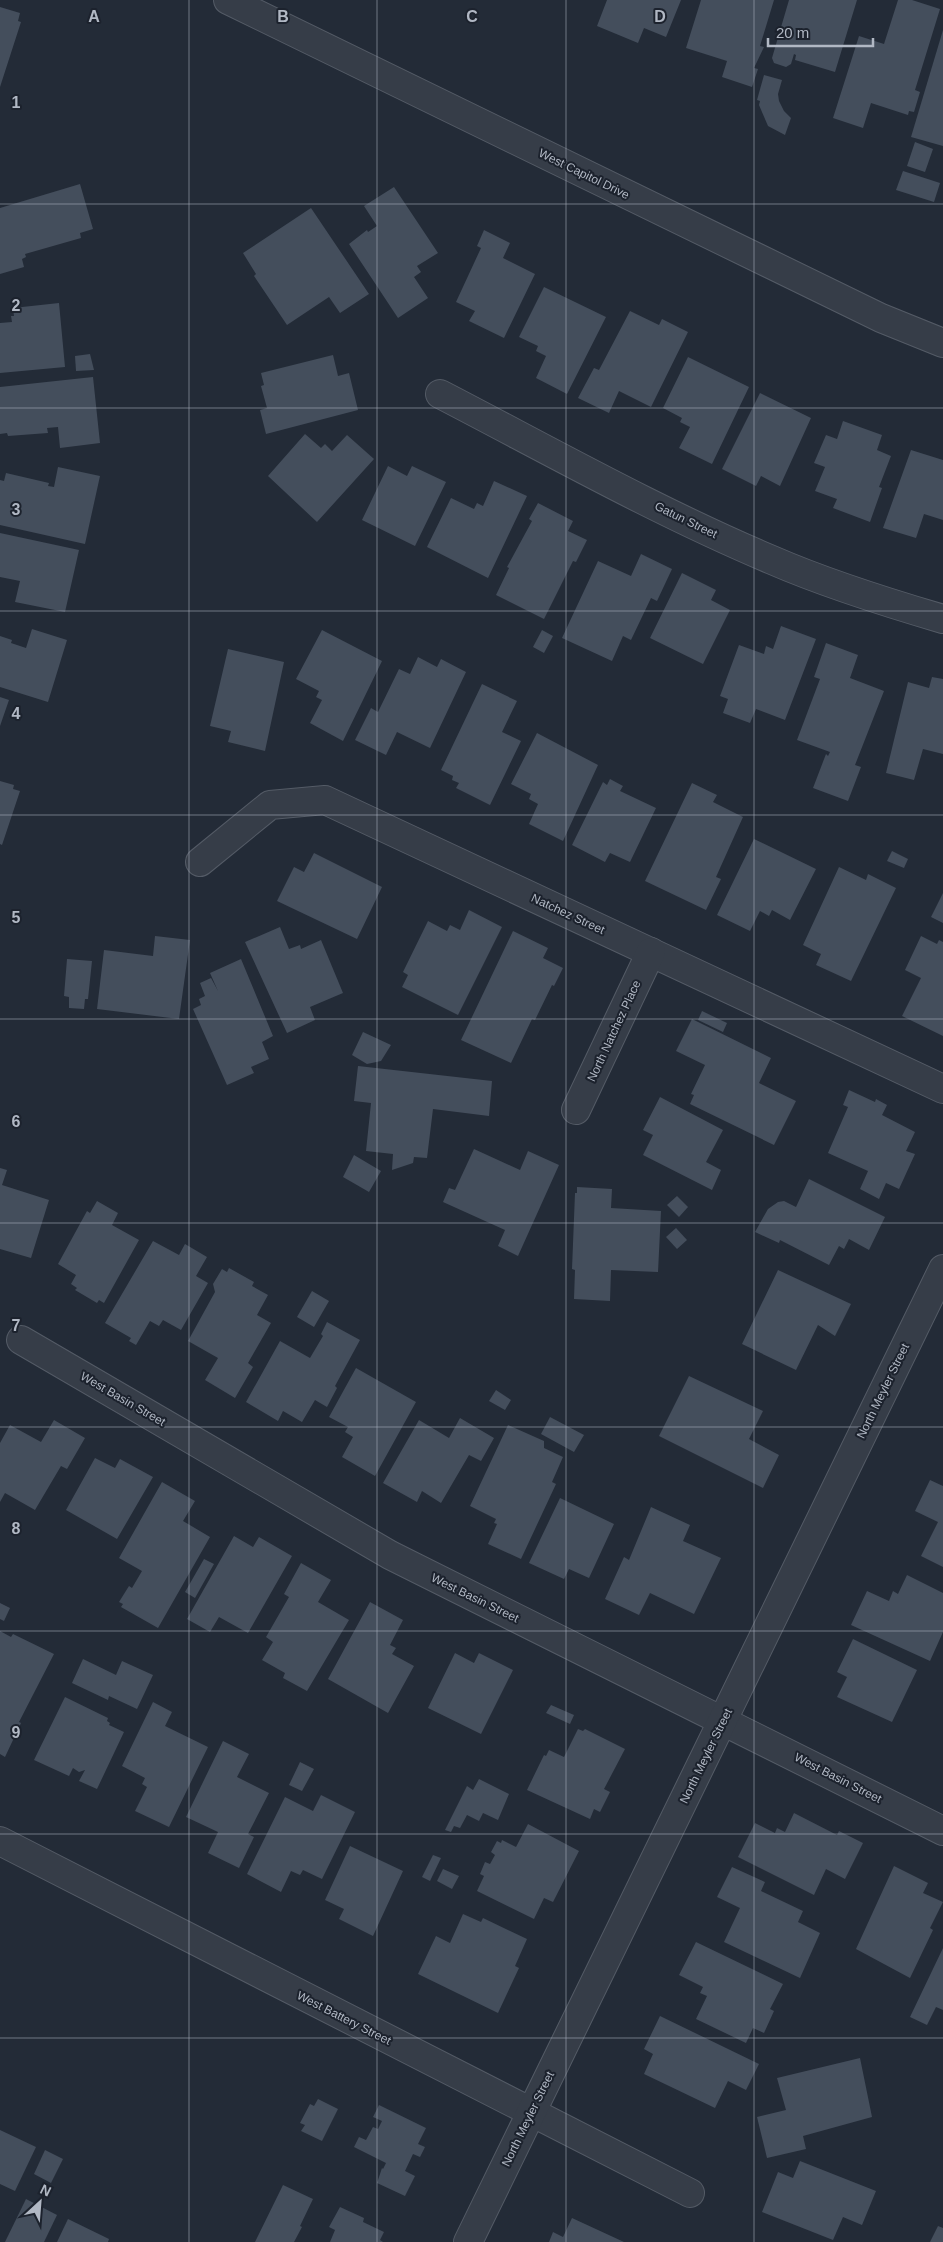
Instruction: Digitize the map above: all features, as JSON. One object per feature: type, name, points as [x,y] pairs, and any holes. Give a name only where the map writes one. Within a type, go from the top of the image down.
[{"type":"street","name":"West Capitol Drive","points":[[228,0],[881,318],[943,342]]},
{"type":"street","name":"Gatun Street","points":[[440,394],[661,508],[772,560],[879,601],[943,619]]},
{"type":"street","name":"Natchez Street","points":[[200,862],[270,805],[326,800],[943,1089]]},
{"type":"street","name":"North Natchez Place","points":[[576,1110],[651,952]]},
{"type":"street","name":"North Meyler Street","points":[[468,2242],[943,1269]]},
{"type":"street","name":"West Basin Street","points":[[21,1340],[390,1555],[943,1831]]},
{"type":"street","name":"West Battery Street","points":[[0,1841],[531,2114],[690,2193]]},
{"type":"building","points":[[607,0],[681,0],[666,37],[644,28],[638,43],[597,26]]},
{"type":"building","points":[[701,0],[774,0],[760,46],[764,47],[754,68],[758,69],[752,87],[722,77],[727,61],[686,48]]},
{"type":"building","points":[[789,0],[857,0],[835,72],[795,60],[796,55],[794,54],[791,64],[786,67],[774,63],[772,58]]},
{"type":"building","points":[[898,0],[912,0],[940,9],[915,90],[920,92],[914,112],[909,111],[908,115],[871,103],[863,128],[833,118],[859,36],[884,44]]},
{"type":"building","points":[[0,7],[20,13],[18,21],[21,22],[0,87]]},
{"type":"building","points":[[943,30],[943,146],[911,137]]},
{"type":"building","points":[[764,75],[782,80],[778,94],[779,101],[784,111],[791,118],[785,135],[768,126],[759,105],[760,101],[757,100]]},
{"type":"building","points":[[915,142],[933,149],[925,172],[907,166]]},
{"type":"building","points":[[903,171],[940,183],[934,202],[896,190]]},
{"type":"building","points":[[80,184],[93,229],[80,233],[81,238],[25,254],[26,257],[22,259],[24,267],[0,274],[0,208]]},
{"type":"building","points":[[394,187],[438,253],[417,266],[421,272],[414,277],[428,298],[398,318],[349,244],[367,230],[368,232],[377,226],[364,206]]},
{"type":"building","points":[[311,208],[369,294],[340,313],[329,297],[287,325],[254,276],[256,274],[243,253]]},
{"type":"building","points":[[484,230],[510,243],[503,258],[535,274],[504,338],[469,321],[475,311],[456,302],[481,248],[477,246]]},
{"type":"building","points":[[544,287],[606,317],[567,394],[536,378],[546,356],[536,351],[538,346],[519,337]]},
{"type":"building","points":[[59,303],[65,367],[0,373],[0,323],[12,322],[11,316],[14,316],[13,308]]},
{"type":"building","points":[[630,311],[659,325],[662,319],[688,332],[651,407],[619,391],[609,413],[578,398],[594,368],[599,370]]},
{"type":"building","points":[[90,354],[94,370],[76,371],[75,356]]},
{"type":"building","points":[[333,355],[338,376],[349,373],[358,410],[266,434],[260,410],[267,408],[261,386],[264,385],[261,373]]},
{"type":"building","points":[[688,357],[749,387],[712,464],[679,448],[690,427],[680,422],[682,418],[663,408]]},
{"type":"building","points":[[93,377],[100,443],[60,448],[58,427],[47,428],[48,433],[8,436],[7,433],[0,434],[0,387]]},
{"type":"building","points":[[760,393],[811,418],[780,486],[761,476],[756,486],[722,469]]},
{"type":"building","points":[[843,421],[882,435],[877,450],[891,456],[879,487],[882,488],[870,522],[833,508],[837,499],[815,491],[825,467],[814,463],[826,435],[837,439]]},
{"type":"building","points":[[305,434],[321,448],[325,444],[332,451],[347,435],[374,459],[317,522],[268,476]]},
{"type":"building","points":[[911,450],[943,460],[943,520],[924,514],[916,538],[883,528]]},
{"type":"building","points":[[388,466],[407,476],[412,466],[446,482],[415,546],[362,520]]},
{"type":"building","points":[[58,467],[100,476],[85,544],[0,525],[0,480],[4,481],[6,473],[49,483],[48,486],[54,487]]},
{"type":"building","points":[[494,481],[527,496],[488,578],[427,547],[451,498],[474,509],[477,503],[483,506]]},
{"type":"building","points":[[538,503],[573,521],[568,531],[587,540],[576,562],[573,561],[544,619],[496,595],[509,568],[507,567],[532,521],[529,519]]},
{"type":"building","points":[[0,533],[79,550],[65,612],[15,602],[20,581],[0,577]]},
{"type":"building","points":[[641,554],[672,569],[657,601],[651,598],[631,640],[623,636],[612,661],[562,638],[598,561],[631,576]]},
{"type":"building","points":[[682,573],[716,590],[711,600],[730,610],[703,664],[650,638]]},
{"type":"building","points":[[781,626],[816,639],[785,720],[756,709],[750,723],[723,713],[728,699],[720,696],[739,645],[764,654],[766,646],[773,649]]},
{"type":"building","points":[[32,629],[67,640],[48,702],[0,687],[0,636],[12,640],[11,643],[26,648]]},
{"type":"building","points":[[322,630],[382,661],[343,741],[310,723],[322,700],[316,697],[319,691],[296,679]]},
{"type":"building","points":[[542,630],[553,636],[544,653],[533,647]]},
{"type":"building","points":[[826,643],[858,655],[850,678],[884,691],[855,765],[861,767],[848,801],[813,788],[826,754],[828,756],[830,752],[797,740],[820,679],[814,677]]},
{"type":"building","points":[[228,649],[284,662],[265,751],[228,742],[231,731],[210,726]]},
{"type":"building","points":[[418,657],[437,667],[441,659],[466,672],[430,748],[397,732],[386,755],[355,740],[371,708],[378,712],[399,669],[410,674]]},
{"type":"building","points":[[932,677],[943,679],[943,754],[923,749],[914,780],[886,773],[908,682],[929,688]]},
{"type":"building","points":[[482,684],[517,701],[502,732],[521,741],[490,805],[456,788],[459,783],[452,780],[453,776],[441,770]]},
{"type":"building","points":[[0,697],[9,700],[0,726]]},
{"type":"building","points":[[537,733],[598,765],[563,841],[529,824],[538,804],[529,799],[531,794],[511,784]]},
{"type":"building","points":[[610,779],[623,786],[620,791],[656,808],[630,862],[610,853],[605,862],[572,845],[603,782],[607,785]]},
{"type":"building","points":[[0,781],[14,785],[13,789],[20,791],[2,845],[0,844]]},
{"type":"building","points":[[692,783],[717,795],[713,802],[743,817],[716,877],[721,879],[706,910],[645,881]]},
{"type":"building","points":[[754,839],[816,869],[790,920],[772,910],[769,916],[760,911],[750,931],[717,915]]},
{"type":"building","points":[[892,851],[908,859],[904,868],[887,861]]},
{"type":"building","points":[[314,853],[382,887],[357,939],[277,901],[294,867],[304,872]]},
{"type":"building","points":[[839,867],[866,880],[868,874],[896,888],[851,981],[816,965],[821,954],[803,945]]},
{"type":"building","points":[[943,893],[943,923],[931,917]]},
{"type":"building","points":[[469,910],[502,927],[458,1015],[402,987],[408,975],[403,972],[428,921],[447,931],[450,925],[460,930]]},
{"type":"building","points":[[280,927],[289,949],[300,945],[301,949],[321,940],[343,993],[310,1007],[315,1020],[287,1033],[245,942]]},
{"type":"building","points":[[513,931],[548,948],[543,958],[563,968],[554,986],[552,985],[535,1020],[532,1019],[511,1063],[461,1040]]},
{"type":"building","points":[[155,936],[190,940],[179,1019],[97,1009],[104,950],[153,956]]},
{"type":"building","points":[[921,936],[937,944],[939,940],[943,942],[943,1036],[902,1016],[921,978],[905,970]]},
{"type":"building","points":[[67,959],[92,961],[88,999],[85,999],[84,1009],[69,1008],[69,997],[64,996]]},
{"type":"building","points":[[241,959],[273,1036],[262,1042],[269,1059],[251,1067],[254,1073],[227,1085],[193,1009],[201,1005],[199,999],[205,996],[200,983],[211,978],[218,991],[210,973]]},
{"type":"building","points":[[702,1011],[727,1023],[723,1032],[698,1020]]},
{"type":"building","points":[[692,1019],[771,1058],[759,1083],[796,1101],[774,1145],[690,1104],[694,1095],[691,1094],[705,1065],[676,1051]]},
{"type":"building","points":[[363,1032],[391,1045],[381,1061],[367,1064],[352,1055]]},
{"type":"building","points":[[358,1066],[492,1081],[489,1116],[433,1109],[427,1158],[414,1157],[413,1163],[392,1170],[393,1154],[366,1151],[371,1103],[354,1101]]},
{"type":"building","points":[[849,1090],[875,1102],[876,1099],[887,1105],[882,1115],[915,1132],[906,1151],[915,1154],[899,1189],[886,1183],[879,1199],[860,1189],[868,1171],[828,1153],[848,1107],[843,1105]]},
{"type":"building","points":[[660,1097],[723,1130],[706,1162],[721,1170],[712,1190],[643,1155],[653,1135],[643,1130]]},
{"type":"building","points":[[474,1149],[520,1170],[528,1151],[559,1165],[518,1256],[498,1246],[505,1230],[443,1202],[449,1188],[455,1190]]},
{"type":"building","points":[[354,1155],[381,1171],[369,1192],[343,1177]]},
{"type":"building","points":[[0,1168],[7,1170],[2,1185],[49,1200],[31,1258],[0,1249]]},
{"type":"building","points":[[809,1179],[885,1217],[869,1250],[849,1239],[844,1249],[839,1246],[829,1265],[780,1240],[779,1243],[755,1232],[768,1209],[778,1202],[784,1201],[796,1207]]},
{"type":"building","points":[[577,1187],[612,1189],[611,1208],[661,1211],[658,1272],[611,1270],[610,1301],[574,1299],[575,1270],[572,1269],[575,1193],[577,1193]]},
{"type":"building","points":[[677,1196],[688,1207],[679,1217],[667,1205]]},
{"type":"building","points":[[97,1201],[118,1213],[112,1225],[139,1240],[104,1303],[99,1300],[97,1303],[75,1290],[77,1288],[71,1284],[76,1275],[58,1264],[87,1211],[90,1213]]},
{"type":"building","points":[[676,1228],[687,1240],[677,1249],[666,1237]]},
{"type":"building","points":[[153,1241],[179,1255],[185,1244],[207,1257],[196,1276],[208,1283],[181,1330],[163,1320],[159,1326],[150,1321],[136,1345],[129,1341],[131,1338],[105,1323]]},
{"type":"building","points":[[229,1268],[254,1282],[252,1286],[268,1295],[257,1315],[271,1323],[248,1363],[253,1367],[235,1398],[205,1380],[218,1358],[188,1341],[215,1292],[213,1284],[222,1269],[227,1272]]},
{"type":"building","points":[[778,1270],[851,1304],[835,1336],[818,1325],[796,1370],[742,1344]]},
{"type":"building","points":[[312,1291],[329,1301],[314,1327],[297,1317]]},
{"type":"building","points":[[327,1322],[360,1340],[335,1386],[337,1388],[327,1407],[315,1400],[302,1422],[283,1411],[278,1421],[246,1402],[280,1341],[310,1358],[323,1336],[321,1334]]},
{"type":"building","points":[[356,1368],[416,1402],[375,1476],[342,1457],[353,1437],[345,1432],[348,1427],[329,1417]]},
{"type":"building","points":[[689,1376],[763,1411],[749,1439],[779,1455],[763,1488],[659,1436]]},
{"type":"building","points":[[496,1390],[511,1400],[505,1410],[489,1401]]},
{"type":"building","points":[[550,1417],[584,1435],[574,1452],[541,1434]]},
{"type":"building","points":[[460,1418],[494,1438],[481,1461],[469,1455],[441,1503],[422,1491],[417,1502],[383,1483],[419,1420],[449,1438]]},
{"type":"building","points":[[54,1420],[85,1438],[67,1469],[61,1466],[35,1510],[5,1493],[0,1502],[0,1443],[10,1425],[41,1442]]},
{"type":"building","points":[[508,1425],[544,1441],[544,1448],[563,1457],[552,1482],[556,1484],[521,1559],[488,1544],[497,1524],[494,1523],[496,1519],[470,1506]]},
{"type":"building","points":[[95,1458],[115,1468],[120,1459],[153,1477],[117,1539],[66,1510]]},
{"type":"building","points":[[930,1480],[943,1486],[943,1567],[921,1556],[938,1522],[915,1511]]},
{"type":"building","points":[[162,1482],[195,1501],[183,1521],[210,1537],[158,1628],[121,1607],[123,1604],[119,1602],[129,1586],[132,1588],[142,1571],[119,1558]]},
{"type":"building","points":[[560,1498],[614,1524],[589,1578],[569,1569],[564,1579],[529,1563]]},
{"type":"building","points":[[651,1507],[690,1525],[683,1541],[721,1558],[694,1614],[650,1593],[639,1615],[605,1599],[624,1557],[629,1560]]},
{"type":"building","points":[[234,1536],[253,1547],[259,1537],[292,1556],[248,1633],[219,1617],[210,1632],[187,1619]]},
{"type":"building","points":[[204,1559],[214,1564],[195,1598],[185,1592]]},
{"type":"building","points":[[301,1563],[331,1580],[318,1602],[349,1620],[307,1691],[283,1678],[285,1673],[262,1660],[273,1642],[266,1637],[289,1597],[284,1594]]},
{"type":"building","points":[[907,1575],[943,1593],[943,1632],[930,1661],[851,1625],[867,1591],[889,1601],[893,1591],[898,1594]]},
{"type":"building","points":[[370,1602],[403,1620],[390,1645],[396,1648],[392,1654],[414,1666],[388,1713],[328,1679]]},
{"type":"building","points":[[0,1603],[10,1608],[4,1621],[0,1619]]},
{"type":"building","points":[[0,1631],[11,1637],[13,1634],[54,1654],[19,1722],[21,1723],[5,1757],[0,1754]]},
{"type":"building","points":[[853,1639],[917,1670],[892,1722],[837,1697],[847,1677],[837,1672]]},
{"type":"building","points":[[455,1653],[474,1663],[479,1653],[513,1670],[481,1734],[428,1708]]},
{"type":"building","points":[[83,1659],[116,1675],[122,1661],[153,1675],[137,1709],[109,1696],[108,1700],[72,1683]]},
{"type":"building","points":[[65,1697],[108,1718],[109,1725],[124,1732],[97,1789],[79,1781],[85,1770],[79,1772],[73,1768],[69,1776],[34,1760]]},
{"type":"building","points":[[153,1702],[172,1712],[165,1726],[208,1747],[169,1827],[135,1811],[147,1787],[142,1784],[145,1778],[122,1766]]},
{"type":"building","points":[[551,1705],[574,1715],[570,1724],[546,1713]]},
{"type":"building","points":[[578,1729],[583,1731],[585,1729],[625,1749],[604,1789],[610,1792],[600,1812],[594,1809],[590,1819],[527,1790],[544,1755],[546,1756],[549,1750],[564,1757]]},
{"type":"building","points":[[223,1741],[249,1754],[237,1777],[269,1793],[248,1834],[254,1837],[239,1868],[208,1853],[218,1832],[186,1817]]},
{"type":"building","points":[[300,1762],[314,1769],[302,1791],[289,1785]]},
{"type":"building","points":[[479,1779],[509,1794],[498,1820],[483,1813],[479,1821],[467,1815],[460,1828],[454,1826],[451,1832],[445,1830],[467,1786],[473,1790]]},
{"type":"building","points":[[321,1795],[355,1812],[322,1879],[303,1870],[300,1875],[291,1871],[281,1892],[247,1874],[285,1797],[313,1811]]},
{"type":"building","points":[[794,1813],[837,1835],[839,1831],[863,1843],[845,1879],[826,1869],[814,1895],[738,1857],[755,1823],[775,1833],[777,1828],[785,1832]]},
{"type":"building","points":[[528,1824],[579,1851],[553,1902],[544,1898],[534,1919],[477,1891],[484,1876],[480,1874],[485,1862],[490,1864],[495,1855],[491,1852],[497,1841],[501,1843],[502,1840],[516,1847]]},
{"type":"building","points":[[350,1846],[403,1871],[373,1936],[339,1919],[344,1909],[325,1900]]},
{"type":"building","points":[[433,1855],[441,1858],[430,1881],[422,1877]]},
{"type":"building","points":[[894,1866],[928,1883],[923,1893],[943,1902],[930,1928],[933,1930],[910,1978],[856,1949]]},
{"type":"building","points":[[732,1867],[765,1882],[761,1891],[803,1911],[798,1922],[820,1933],[800,1978],[724,1942],[740,1908],[717,1897]]},
{"type":"building","points":[[443,1869],[459,1876],[452,1889],[437,1881]]},
{"type":"building","points":[[463,1914],[481,1922],[483,1918],[527,1939],[515,1966],[519,1968],[498,2013],[418,1974],[436,1936],[450,1943]]},
{"type":"building","points":[[696,1942],[783,1984],[770,2009],[774,2011],[764,2033],[753,2028],[746,2043],[696,2019],[707,1996],[700,1993],[703,1987],[679,1975]]},
{"type":"building","points":[[943,1948],[943,2010],[936,2007],[927,2025],[910,2017]]},
{"type":"building","points":[[660,2016],[759,2064],[746,2090],[728,2081],[715,2108],[644,2074],[653,2054],[644,2049]]},
{"type":"building","points":[[860,2058],[872,2117],[803,2136],[806,2149],[767,2158],[757,2117],[786,2110],[777,2078]]},
{"type":"building","points":[[318,2099],[338,2109],[322,2141],[301,2131],[305,2125],[300,2123],[310,2104],[314,2106]]},
{"type":"building","points":[[379,2105],[426,2128],[418,2144],[425,2147],[420,2157],[413,2154],[405,2171],[415,2176],[405,2196],[377,2183],[382,2168],[386,2163],[354,2147],[359,2137],[366,2140],[373,2127],[378,2129],[382,2121],[373,2117]]},
{"type":"building","points":[[0,2130],[36,2147],[15,2191],[0,2184]]},
{"type":"building","points":[[45,2150],[63,2159],[51,2183],[34,2174]]},
{"type":"building","points":[[800,2161],[876,2191],[862,2225],[843,2217],[833,2240],[762,2212],[778,2172],[793,2178]]},
{"type":"building","points":[[283,2185],[313,2199],[300,2226],[302,2227],[294,2242],[255,2242]]},
{"type":"building","points":[[26,2199],[57,2215],[44,2242],[5,2242]]},
{"type":"building","points":[[340,2207],[364,2218],[363,2222],[384,2232],[380,2240],[383,2242],[330,2242],[335,2230],[329,2227]]},
{"type":"building","points":[[572,2218],[624,2242],[549,2242],[553,2232],[563,2237]]},
{"type":"building","points":[[68,2219],[109,2239],[108,2242],[57,2242]]},
{"type":"building","points":[[938,2226],[943,2228],[943,2242],[930,2242]]}]
